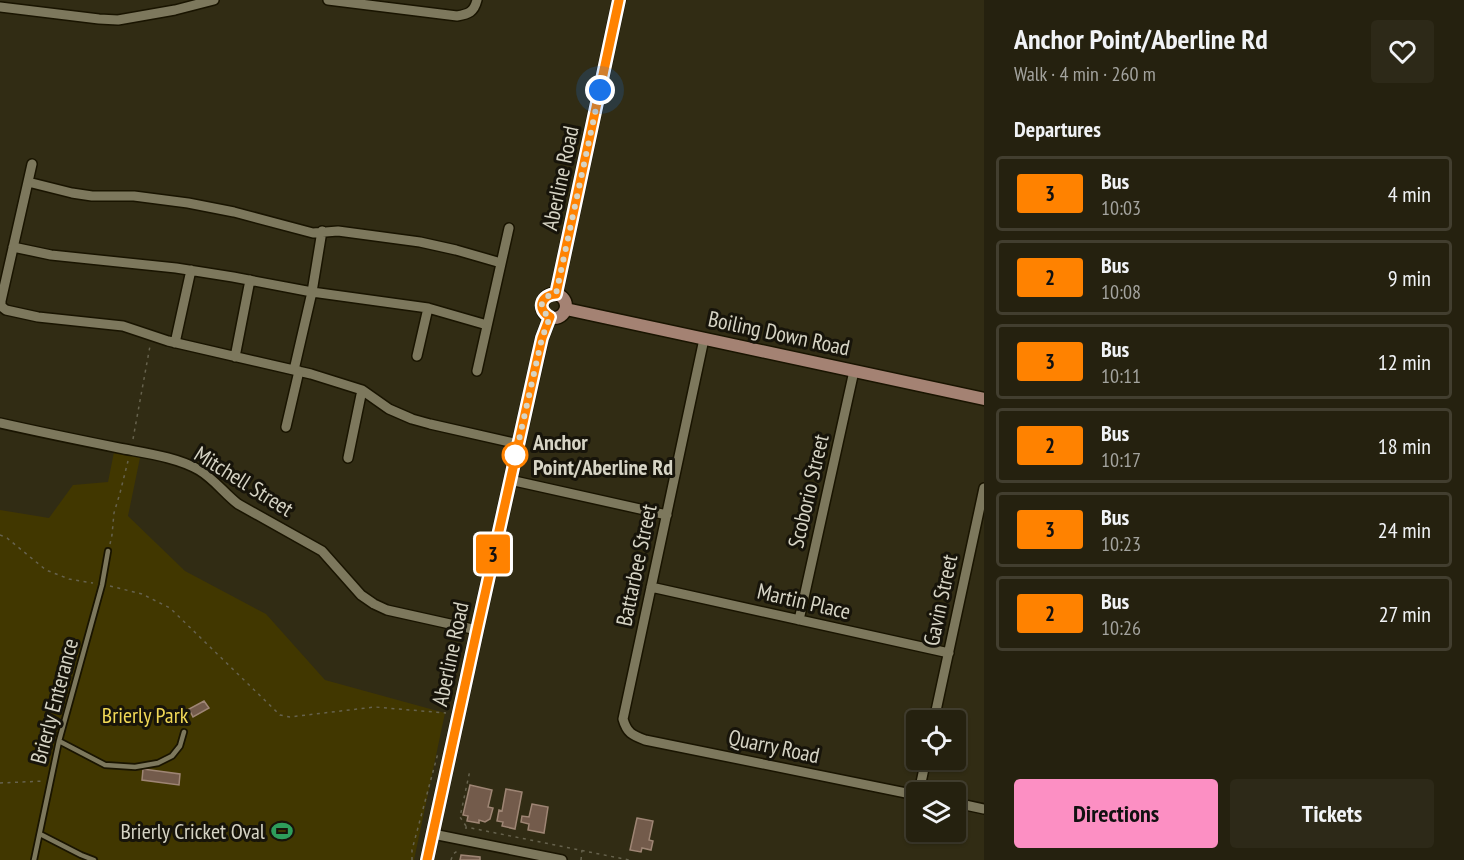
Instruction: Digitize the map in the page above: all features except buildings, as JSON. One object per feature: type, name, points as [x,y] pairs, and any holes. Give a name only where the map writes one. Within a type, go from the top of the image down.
[{"type":"street","points":[[0,7],[118,20],[175,10],[214,0]]},
{"type":"street","points":[[328,0],[457,16],[466,15],[475,8],[477,0]]},
{"type":"street","name":"Aberline Road","points":[[556,294],[619,0]]},
{"type":"street","points":[[32,164],[1,301],[1,306],[6,310],[48,318],[123,326],[175,343],[296,371],[362,390],[389,409],[412,419],[518,444]]},
{"type":"street","points":[[28,182],[92,196],[134,196],[188,203],[234,212],[305,232],[338,231],[420,242],[501,263]]},
{"type":"street","points":[[477,371],[509,228]]},
{"type":"street","points":[[286,427],[322,231]]},
{"type":"street","points":[[13,247],[51,255],[191,270],[312,292],[428,308],[487,325]]},
{"type":"street","points":[[175,343],[191,270]]},
{"type":"street","points":[[235,357],[250,280]]},
{"type":"street","points":[[556,294],[563,298],[566,309],[558,317],[550,317],[544,312],[542,305],[545,297],[556,294]]},
{"type":"street","points":[[417,356],[428,308]]},
{"type":"street","name":"Boiling Down Road","points":[[566,309],[984,399]]},
{"type":"street","name":"Aberline Road","points":[[427,860],[542,338],[550,317]]},
{"type":"street","name":"Battarbee Street","points":[[626,729],[623,719],[704,339]]},
{"type":"street","name":"Scoborio Street","points":[[799,620],[854,371]]},
{"type":"street","points":[[348,458],[362,390]]},
{"type":"street","name":"Mitchell Street","points":[[0,423],[156,456],[198,469],[238,504],[322,551],[362,595],[374,604],[387,610],[477,630]]},
{"type":"street","points":[[510,480],[667,514]]},
{"type":"street","name":"Gavin Street","points":[[936,710],[984,488]]},
{"type":"street","name":"Martin Place","points":[[651,587],[949,653]]},
{"type":"street","name":"Quarry Road","points":[[626,729],[645,740],[906,792]]},
{"type":"street","points":[[966,805],[984,809]]},
{"type":"street","points":[[433,834],[562,860]]},
{"type":"lane","name":"Brierly Enterance","points":[[34,860],[59,741],[102,585],[108,551]]},
{"type":"lane","points":[[59,741],[105,765],[135,767],[172,756],[180,746],[184,732]]},
{"type":"lane","points":[[40,834],[93,860]]},
{"type":"path","points":[[0,535],[7,538],[46,570],[69,579],[142,594],[170,608],[280,715],[290,717],[375,707],[459,713]]},
{"type":"path","points":[[412,860],[412,850],[440,747]]},
{"type":"path","points":[[451,860],[453,854],[462,848],[464,840],[466,827],[460,817],[470,770]]},
{"type":"path","points":[[0,783],[51,781]]},
{"type":"path","points":[[466,827],[629,860]]},
{"type":"path","points":[[580,860],[583,850]]},
{"type":"green space","name":"Brierly Park","points":[[115,447],[141,453],[128,516],[185,571],[266,614],[325,680],[445,713],[414,860],[0,860],[0,510],[49,518],[73,485],[108,482]]},
{"type":"bus line","name":"3","points":[[427,860],[537,360],[550,317],[542,309],[542,305],[545,297],[556,294],[619,0]]},
{"type":"place","name":"Anchor Point/Aberline Rd","points":[[515,455]]},
{"type":"place","name":"Brierly Cricket Oval","points":[[282,831]]},
{"type":"route","points":[[515,455],[514,462],[542,338],[550,317],[542,309],[542,305],[545,297],[556,294],[600,90]]}]
